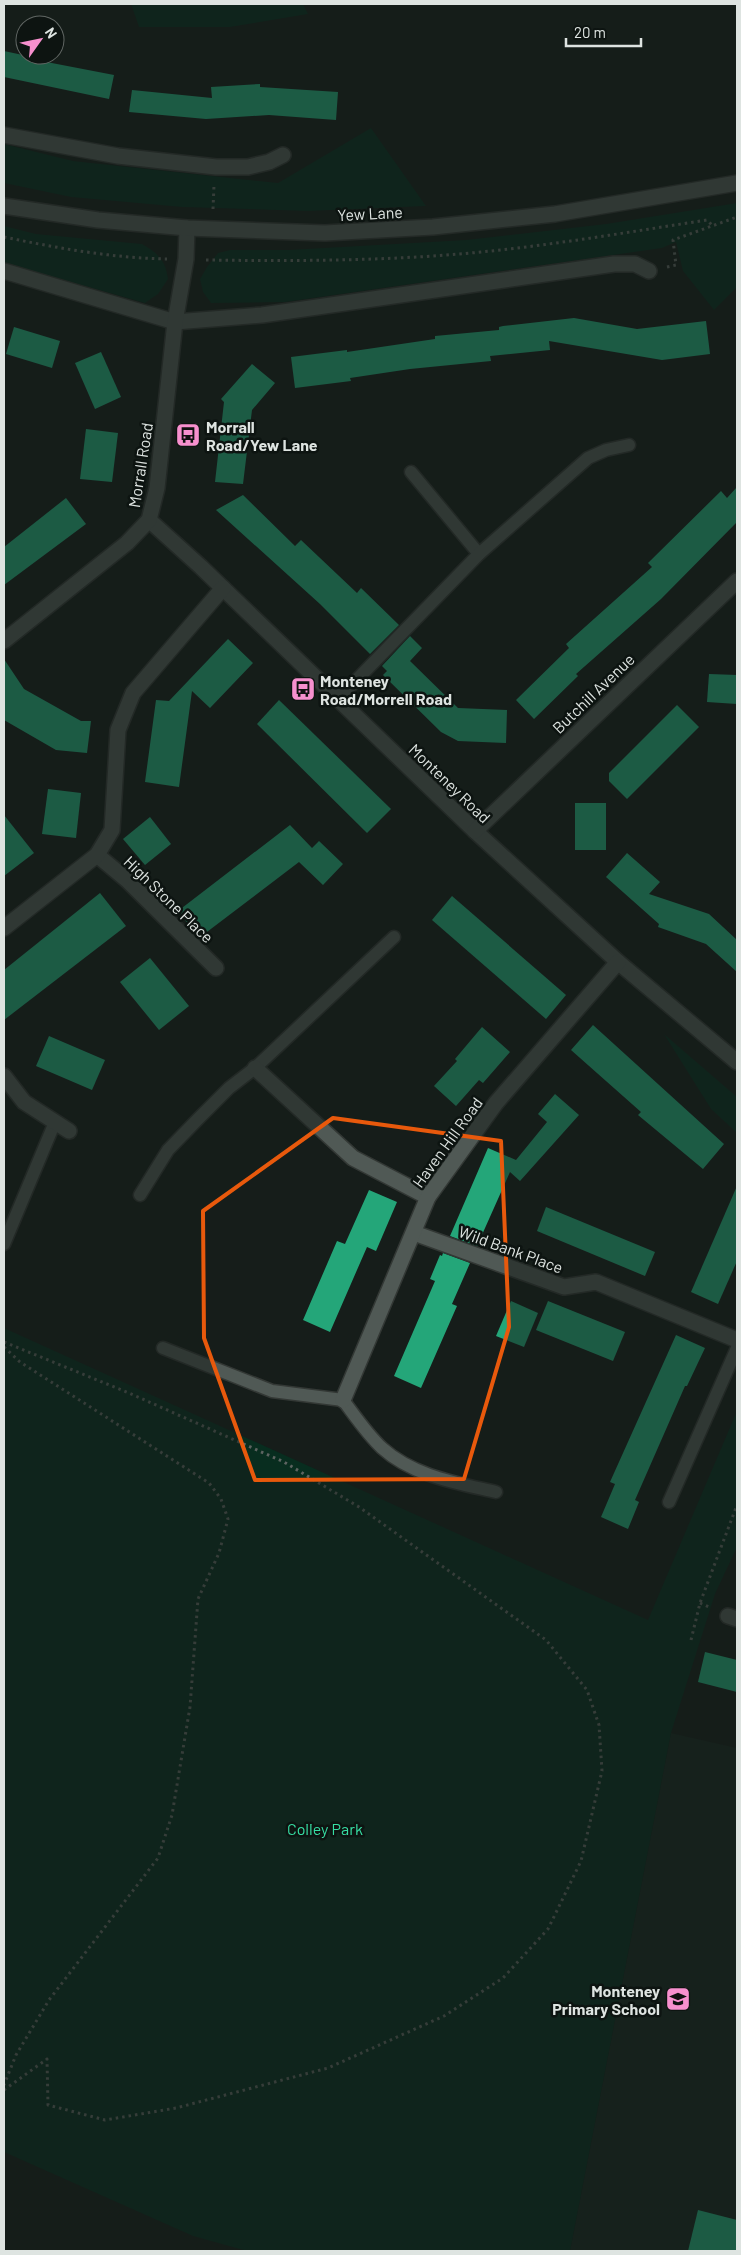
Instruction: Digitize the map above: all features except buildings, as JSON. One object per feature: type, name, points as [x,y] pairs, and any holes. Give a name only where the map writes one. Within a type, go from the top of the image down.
[{"type":"street","points":[[4,135],[118,156],[216,167],[248,167],[268,162],[283,155]]},
{"type":"street","name":"Yew Lane","points":[[4,206],[98,220],[187,228],[325,233],[433,227],[555,214],[737,184]]},
{"type":"street","name":"Morrall Road","points":[[4,641],[128,543],[148,520],[157,488],[175,322],[186,259],[187,228]]},
{"type":"street","points":[[4,271],[175,322],[262,315],[614,264],[635,264],[650,272]]},
{"type":"street","name":"Monteney Road","points":[[148,520],[224,588],[475,831],[618,962],[737,1062]]},
{"type":"street","name":"Butchill Avenue","points":[[475,831],[736,585]]},
{"type":"street","points":[[4,928],[97,855],[112,830],[118,730],[133,693],[224,588]]},
{"type":"street","name":"High Stone Place","points":[[97,855],[127,880],[216,968]]},
{"type":"street","name":"Haven Hill Road","points":[[343,1400],[428,1197],[496,1103],[618,962]]},
{"type":"street","points":[[255,1068],[352,1158],[428,1197]]},
{"type":"street","points":[[4,1076],[24,1102],[69,1131]]},
{"type":"street","name":"Wild Bank Place","points":[[414,1233],[564,1287],[596,1282],[737,1340]]},
{"type":"lane","points":[[338,700],[479,554],[588,458],[606,450],[629,445]]},
{"type":"lane","points":[[411,472],[479,554]]},
{"type":"lane","points":[[140,1195],[168,1150],[228,1088],[255,1068],[394,937]]},
{"type":"lane","points":[[4,1244],[55,1122]]},
{"type":"lane","points":[[163,1348],[272,1391],[343,1400],[382,1448],[408,1467],[448,1481],[496,1492]]},
{"type":"lane","points":[[669,1502],[737,1348]]},
{"type":"path","points":[[213,229],[216,167]]},
{"type":"path","points":[[650,272],[676,264],[673,240],[737,217]]},
{"type":"path","points":[[4,1342],[129,1393],[284,1462],[359,1507],[546,1640],[587,1690],[599,1725],[602,1771],[581,1861],[548,1929],[503,1978],[444,2016],[328,2068],[176,2108],[105,2120],[48,2106],[47,2059],[4,2090]]},
{"type":"path","points":[[4,1347],[20,1362],[209,1483],[221,1499],[228,1519],[219,1553],[198,1599],[190,1707],[172,1815],[158,1858],[49,2000],[16,2055],[4,2085]]},
{"type":"path","points":[[691,1640],[700,1603],[737,1505]]},
{"type":"highlighted area","points":[[333,1118],[501,1141],[509,1327],[464,1479],[255,1480],[204,1338],[203,1211]]},
{"type":"shaded area","name":"Monteney Primary School","points":[[671,1733],[737,1748],[737,2251],[570,2251]]},
{"type":"green space","points":[[131,4],[303,4],[308,14],[230,27],[139,27]]},
{"type":"green space","points":[[371,128],[426,206],[308,211],[182,207],[71,197],[4,183],[4,144],[73,161],[278,183]]},
{"type":"green space","points":[[737,203],[737,287],[714,310],[683,271],[676,242],[662,248],[285,302],[211,303],[203,292],[200,279],[218,253],[230,250],[288,250],[466,240],[606,224]]},
{"type":"green space","points":[[4,226],[36,234],[142,244],[153,251],[163,262],[168,279],[158,294],[145,303],[4,263]]},
{"type":"green space","points":[[664,1034],[737,1097],[737,1133],[711,1109]]},
{"type":"green space","name":"Colley Park","points":[[4,1328],[648,1620],[737,1411],[737,1547],[715,1594],[671,1733],[570,2251],[247,2251],[193,2236],[4,2152]]},
{"type":"place","name":"Morrall Road/Yew Lane","points":[[188,435]]},
{"type":"place","name":"Monteney Road/Morrell Road","points":[[303,689]]},
{"type":"place","name":"Monteney Primary School","points":[[678,1999]]}]
